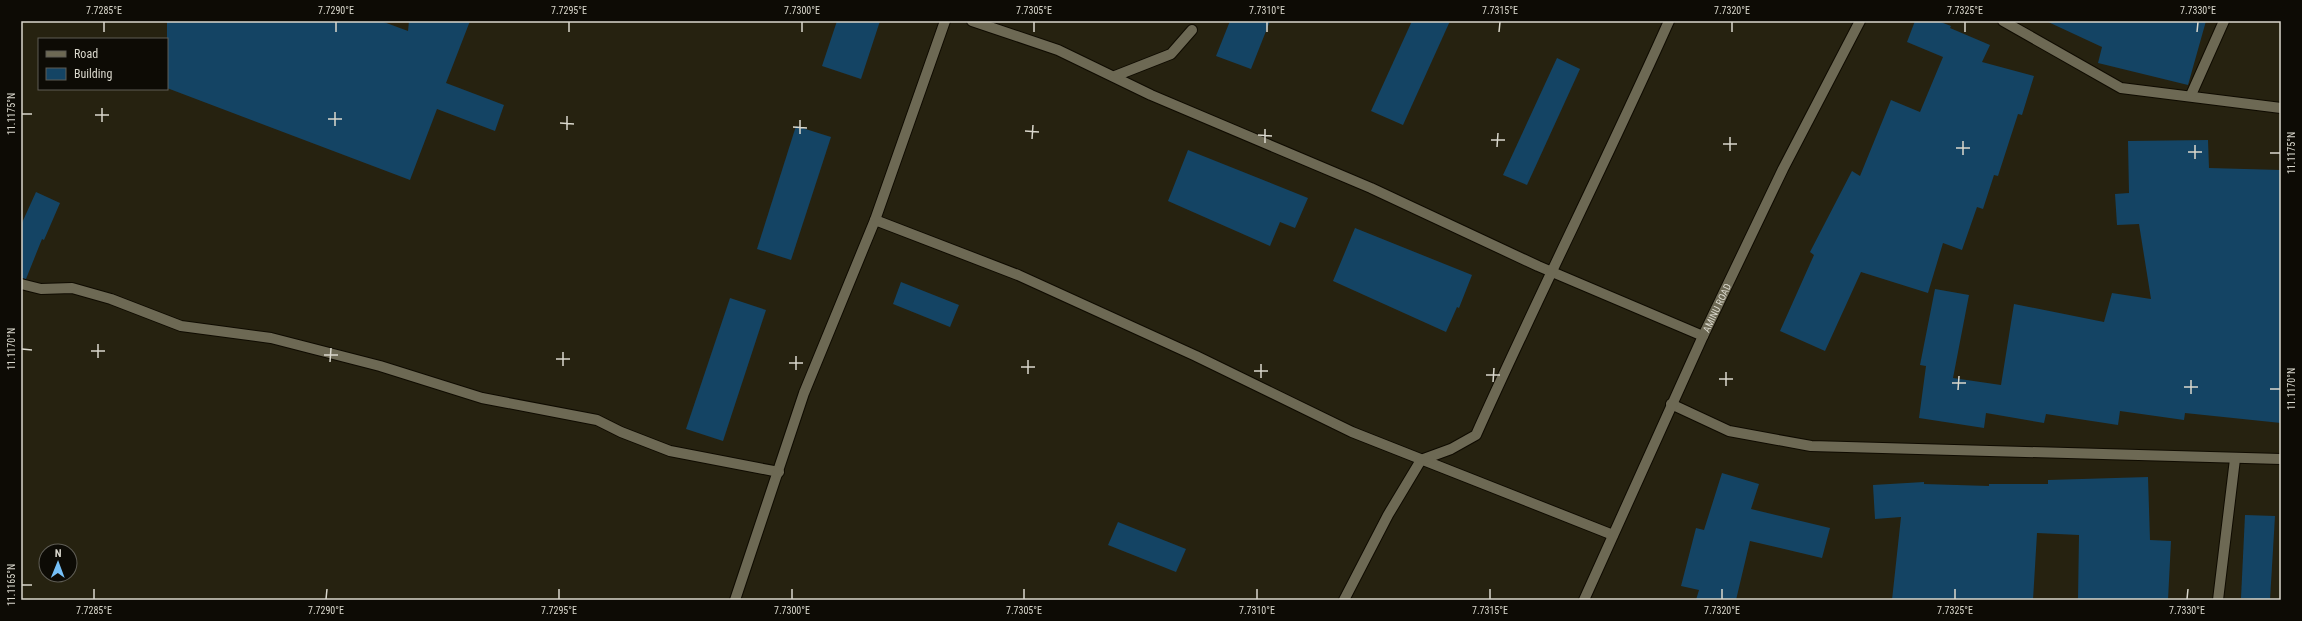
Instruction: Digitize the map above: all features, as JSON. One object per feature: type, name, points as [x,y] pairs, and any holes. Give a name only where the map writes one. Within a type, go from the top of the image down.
[{"type":"street","points":[[735,600],[779,472],[804,393],[875,220],[945,21]]},
{"type":"street","points":[[972,21],[1058,50],[1151,94],[1371,188],[1551,271],[1703,336]]},
{"type":"street","points":[[1344,600],[1388,515],[1421,460],[1451,449],[1476,435],[1551,271],[1626,119],[1669,21]]},
{"type":"street","name":"AMINU ROAD","points":[[1584,600],[1671,404],[1703,336],[1783,169],[1860,21]]},
{"type":"street","points":[[2003,21],[2121,88],[2191,95],[2281,108]]},
{"type":"street","points":[[2191,95],[2224,21]]},
{"type":"street","points":[[1115,76],[1171,54],[1192,30]]},
{"type":"street","points":[[875,220],[1018,276],[1196,356],[1352,432],[1612,535]]},
{"type":"street","points":[[21,284],[41,290],[72,288],[111,299],[181,326],[271,338],[380,366],[482,398],[598,420],[620,432],[670,451],[779,472]]},
{"type":"street","points":[[1671,404],[1729,431],[1811,446],[2235,459],[2281,459]]},
{"type":"street","points":[[2218,600],[2235,459]]},
{"type":"building","points":[[167,21],[381,21],[408,31],[409,21],[470,21],[446,83],[504,105],[495,131],[437,109],[410,180],[168,88]]},
{"type":"building","points":[[837,21],[880,21],[861,79],[822,66]]},
{"type":"building","points":[[1230,21],[1270,21],[1251,69],[1216,56]]},
{"type":"building","points":[[1412,21],[1450,21],[1403,125],[1371,111]]},
{"type":"building","points":[[1915,21],[1938,21],[1951,26],[1950,28],[1990,45],[1982,62],[2034,76],[2022,115],[2018,114],[1998,176],[1994,175],[1983,209],[1977,207],[1962,250],[1943,243],[1928,293],[1861,272],[1825,351],[1780,331],[1814,255],[1810,252],[1852,171],[1860,176],[1891,100],[1920,112],[1943,57],[1907,42]]},
{"type":"building","points":[[2046,21],[2206,21],[2188,85],[2098,63],[2102,47]]},
{"type":"building","points":[[1557,58],[1580,69],[1527,185],[1503,175]]},
{"type":"building","points":[[796,126],[831,137],[791,260],[757,249]]},
{"type":"building","points":[[2208,140],[2209,168],[2281,170],[2281,423],[2185,413],[2184,420],[2120,411],[2118,425],[2046,414],[2044,423],[1986,413],[1984,428],[1919,418],[1926,366],[1920,365],[1935,289],[1969,295],[1953,378],[2001,385],[2014,304],[2104,322],[2112,293],[2151,299],[2139,224],[2117,225],[2115,194],[2129,193],[2128,141]]},
{"type":"building","points":[[1188,150],[1308,198],[1295,228],[1280,222],[1270,246],[1168,201]]},
{"type":"building","points":[[36,192],[60,203],[44,240],[42,239],[26,279],[21,278],[21,225]]},
{"type":"building","points":[[1355,228],[1472,275],[1459,308],[1457,307],[1446,332],[1333,281]]},
{"type":"building","points":[[901,282],[959,305],[950,327],[893,304]]},
{"type":"building","points":[[730,298],[766,310],[723,441],[686,429]]},
{"type":"building","points":[[1722,473],[1759,484],[1751,509],[1830,528],[1822,558],[1750,541],[1736,600],[1696,600],[1699,590],[1681,586],[1696,528],[1704,530]]},
{"type":"building","points":[[2148,477],[2150,540],[2171,541],[2168,600],[2078,600],[2079,535],[2037,533],[2033,600],[1892,600],[1901,517],[1875,519],[1873,485],[1924,482],[1924,484],[1989,486],[1989,484],[2048,484],[2048,480]]},
{"type":"building","points":[[2245,515],[2275,516],[2270,600],[2241,598]]},
{"type":"building","points":[[1118,522],[1186,549],[1176,572],[1108,545]]}]
